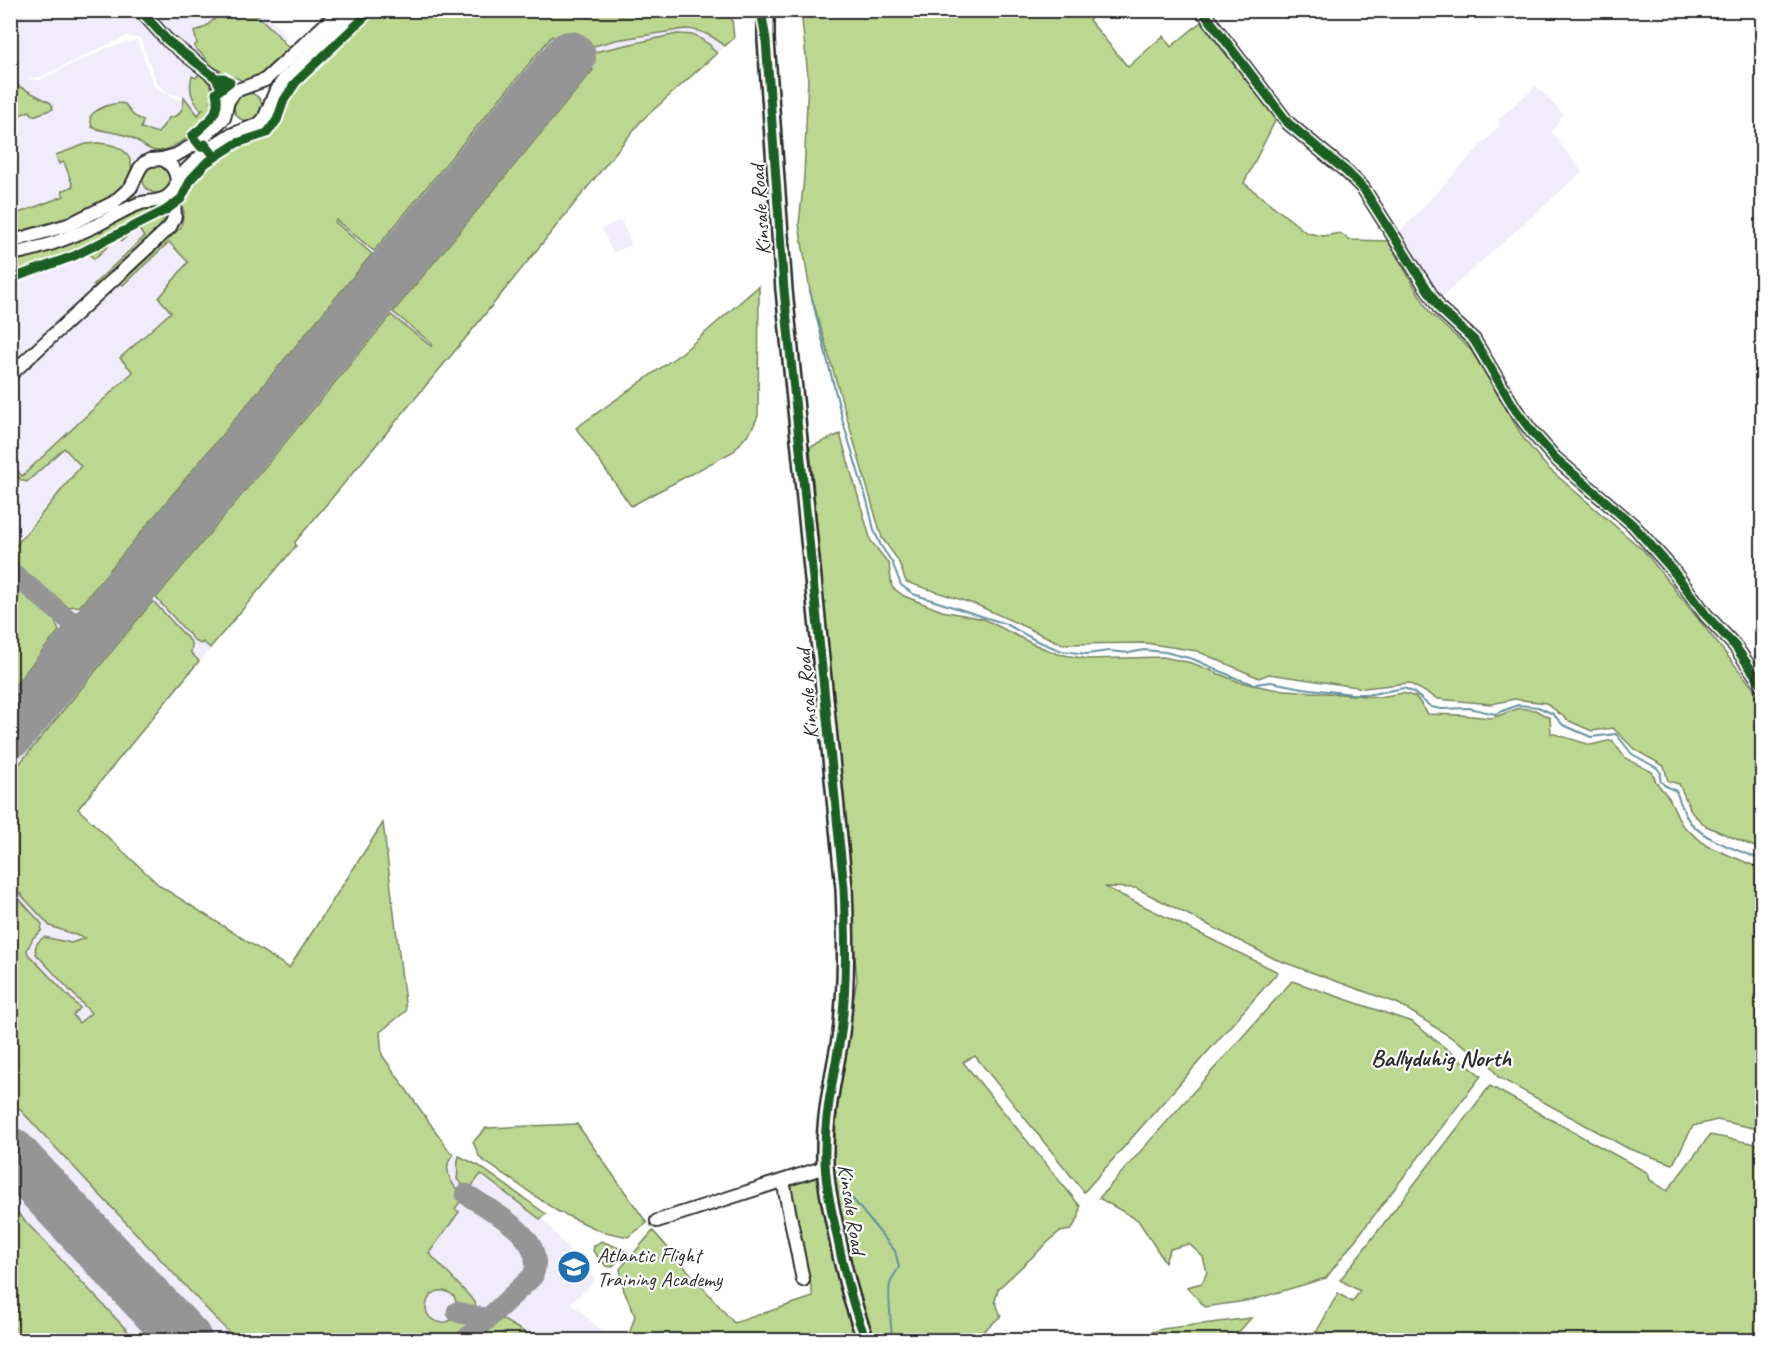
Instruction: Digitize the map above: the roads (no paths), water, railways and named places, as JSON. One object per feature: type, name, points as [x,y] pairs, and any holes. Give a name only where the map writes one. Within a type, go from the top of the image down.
[{"type":"main road","name":"Kinsale Road","points":[[764,10],[784,290],[844,888],[846,933],[843,1011],[828,1121],[825,1167],[840,1254],[866,1341]]},
{"type":"street","points":[[140,10],[167,40],[216,78],[228,105],[228,114],[235,124],[247,128]]},
{"type":"street","points":[[12,251],[101,210],[124,194],[144,163],[176,155],[197,143],[221,122],[236,91],[266,80],[341,10]]},
{"type":"street","points":[[167,199],[177,178],[208,149],[228,136],[259,124],[285,78],[358,10]]},
{"type":"street","points":[[1202,10],[1288,123],[1363,188],[1440,309],[1474,340],[1515,410],[1532,432],[1555,458],[1633,525],[1734,646],[1762,685]]},
{"type":"street","points":[[216,78],[224,78],[260,92],[268,107],[267,113]]},
{"type":"street","points":[[162,159],[172,166],[177,178]]},
{"type":"street","points":[[136,177],[136,183],[147,198],[167,199]]},
{"type":"street","points":[[12,251],[46,245],[94,227],[142,203],[167,199]]},
{"type":"street","points":[[10,375],[170,227],[175,216],[167,199]]},
{"type":"street","points":[[657,1221],[825,1167]]},
{"type":"street","points":[[783,1181],[803,1281]]},
{"type":"waterway","points":[[810,291],[843,422],[874,530],[892,562],[901,585],[913,594],[1006,624],[1037,641],[1062,651],[1087,654],[1109,651],[1129,653],[1144,650],[1165,652],[1193,659],[1254,684],[1271,682],[1353,694],[1372,694],[1404,688],[1413,692],[1431,707],[1442,709],[1469,708],[1495,714],[1518,705],[1538,707],[1553,714],[1563,725],[1591,737],[1616,734],[1632,754],[1657,768],[1661,773],[1660,780],[1664,785],[1676,791],[1685,815],[1697,829],[1724,845],[1762,860]]},
{"type":"waterway","points":[[847,1192],[895,1251],[899,1267],[889,1287],[893,1340]]},
{"type":"place","name":"Atlantic Flight Training Academy","points":[[574,1267]]},
{"type":"district","name":"Ballyduhig North","points":[[1441,1058]]}]
